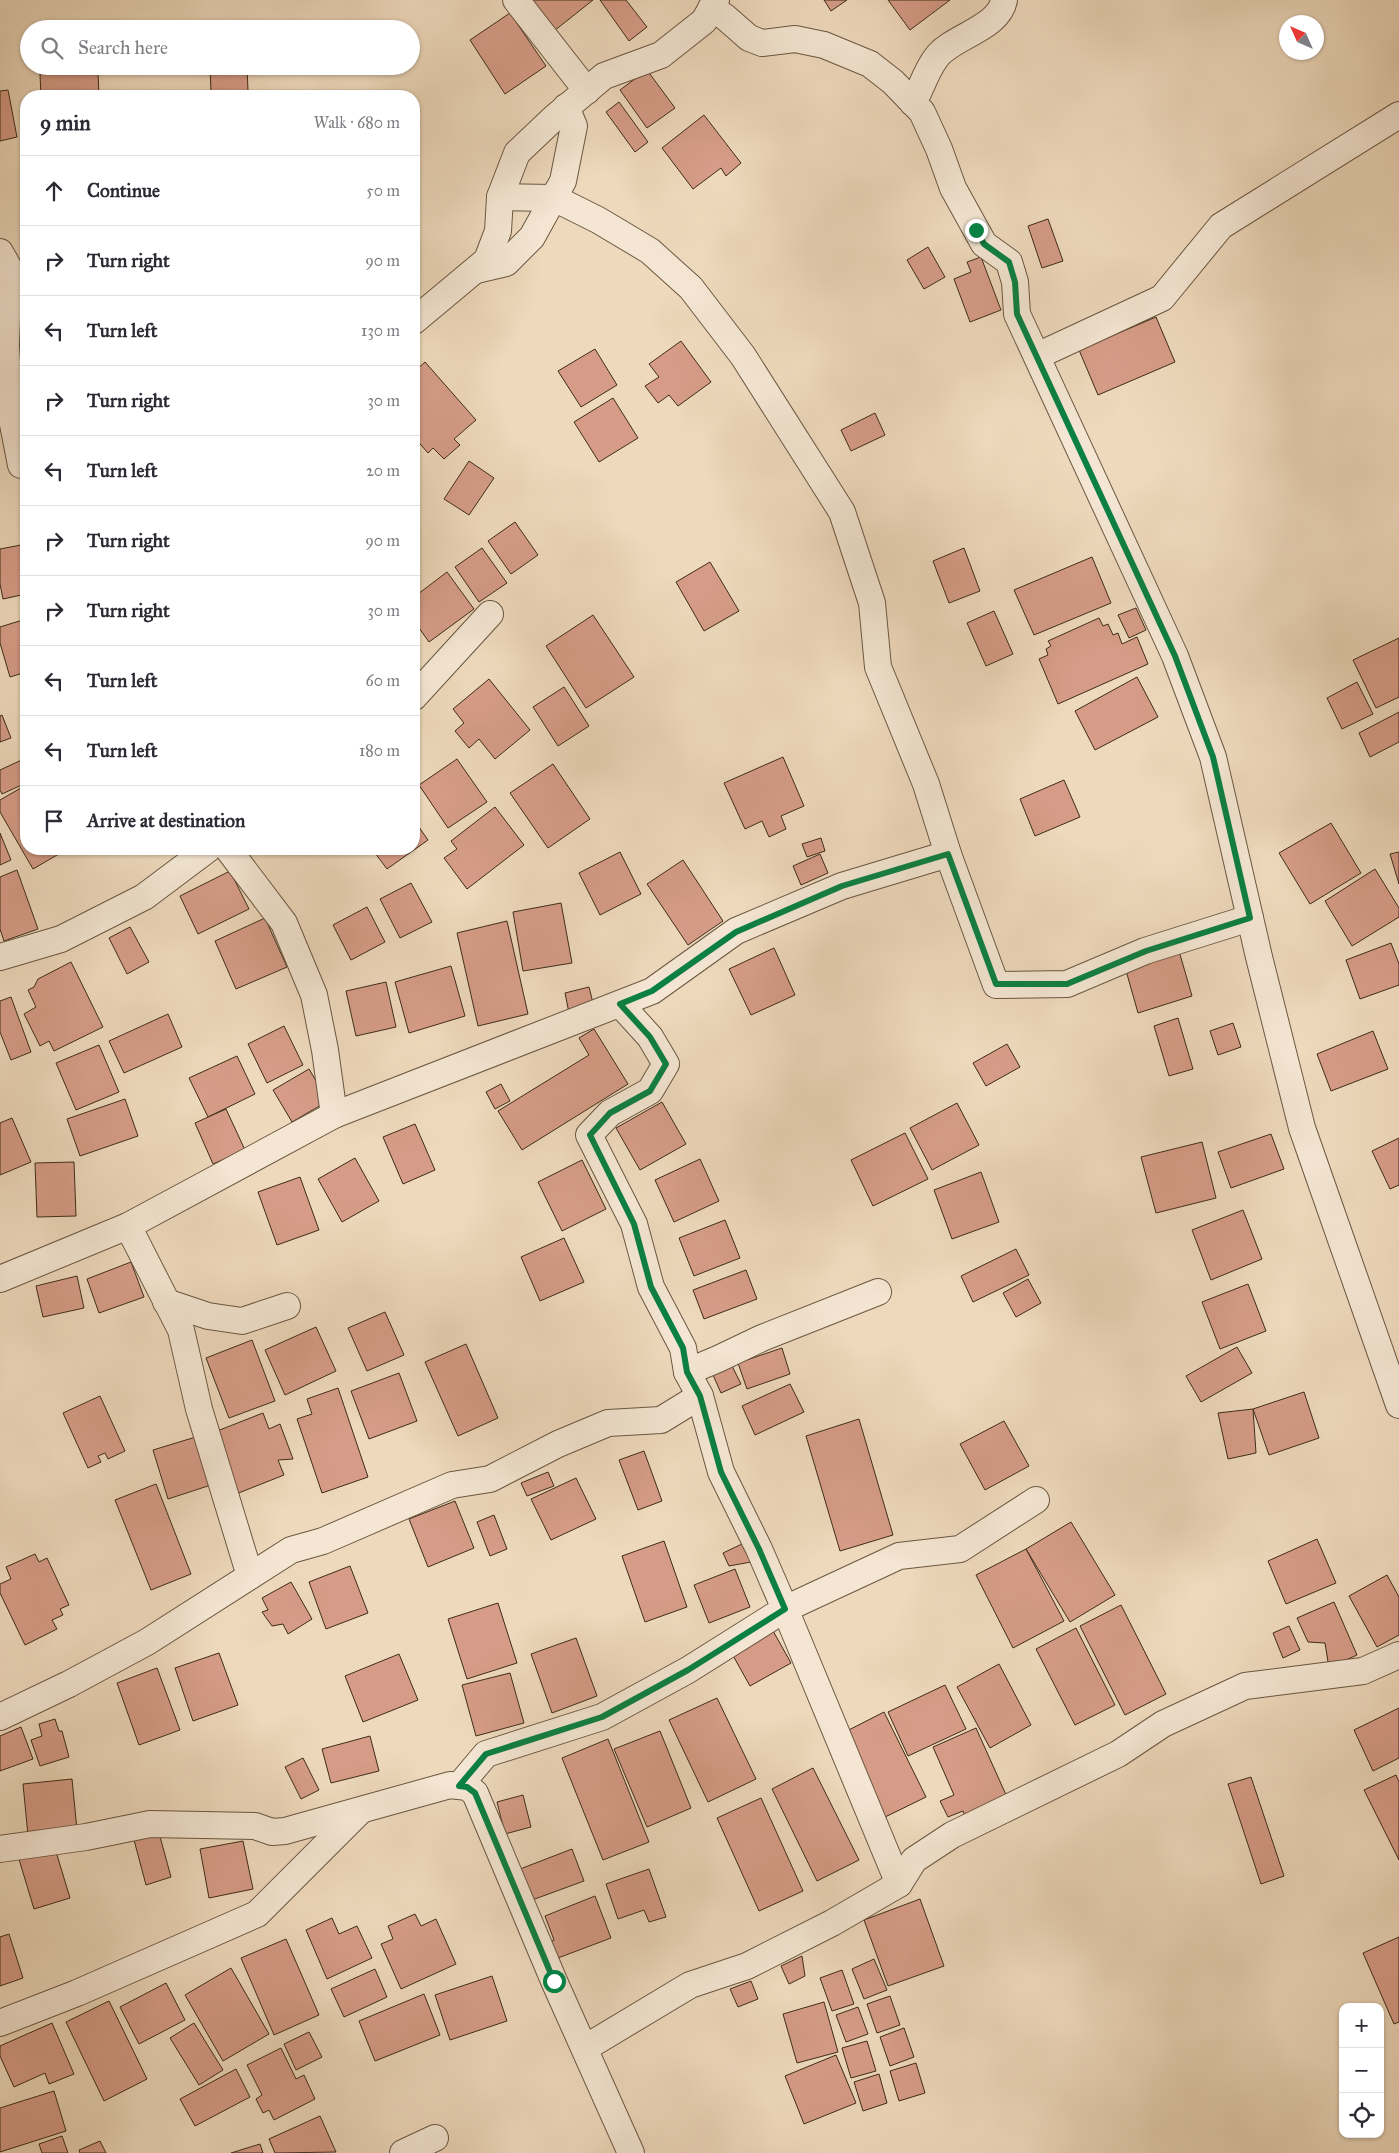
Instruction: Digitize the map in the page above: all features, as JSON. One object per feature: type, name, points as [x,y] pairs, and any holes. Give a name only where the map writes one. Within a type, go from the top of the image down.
[{"type":"street","points":[[516,0],[587,91]]},
{"type":"street","points":[[914,103],[936,57],[968,34],[980,30],[1003,7],[1004,0]]},
{"type":"street","points":[[420,316],[487,260],[498,231],[500,197],[517,153],[566,107],[604,76],[661,55],[704,21],[713,4],[749,38],[762,42],[795,39],[824,45],[870,64],[893,82],[914,103],[922,112],[939,148],[953,188],[984,244],[1009,262],[1015,282],[1017,314],[1175,656],[1213,757],[1250,918],[1302,1128],[1399,1405]]},
{"type":"street","points":[[476,270],[506,263],[532,237],[554,198],[563,181],[574,126],[566,107]]},
{"type":"street","points":[[1037,356],[1162,298],[1221,226],[1399,115]]},
{"type":"street","points":[[500,197],[554,198],[598,220],[650,251],[691,288],[743,356],[842,512],[872,603],[878,667],[926,784],[948,854],[996,984],[1067,984],[1146,951],[1250,918]]},
{"type":"street","points":[[0,252],[9,268],[6,345],[10,409],[20,460]]},
{"type":"street","points":[[420,690],[490,614]]},
{"type":"street","points":[[0,1279],[128,1226],[334,1115],[652,991],[736,932],[842,886],[948,854]]},
{"type":"street","points":[[0,957],[60,939],[144,897],[200,855]]},
{"type":"street","points":[[233,855],[284,923],[314,995],[326,1050],[334,1115]]},
{"type":"street","points":[[620,1004],[650,1037],[666,1064],[650,1091],[610,1113],[590,1135],[634,1224],[651,1287],[683,1348],[687,1372],[700,1396],[721,1472],[759,1549],[785,1609],[899,1884]]},
{"type":"street","points":[[128,1226],[181,1330],[199,1409],[250,1576]]},
{"type":"street","points":[[687,1372],[718,1360],[762,1338],[878,1292]]},
{"type":"street","points":[[166,1302],[208,1316],[242,1321],[287,1306]]},
{"type":"street","points":[[0,1717],[70,1684],[147,1642],[291,1550],[323,1541],[452,1485],[490,1479],[558,1444],[608,1423],[661,1420],[700,1396]]},
{"type":"street","points":[[459,1786],[486,1754],[602,1717],[688,1670],[785,1609],[899,1556],[960,1549],[1036,1500]]},
{"type":"street","points":[[585,2048],[690,1985],[747,1966],[832,1924],[899,1884],[914,1860],[952,1835],[1118,1754],[1164,1724],[1245,1686],[1363,1671],[1399,1655]]},
{"type":"street","points":[[0,1848],[86,1837],[150,1824],[256,1826],[272,1832],[285,1831],[450,1785],[467,1787],[475,1793],[554,1981],[631,2153]]},
{"type":"street","points":[[0,2023],[76,1993],[257,1914],[360,1810]]},
{"type":"street","points":[[403,2153],[435,2138]]},
{"type":"building","points":[[529,0],[593,0],[554,31]]},
{"type":"building","points":[[600,0],[626,0],[647,27],[629,41]]},
{"type":"building","points":[[824,0],[847,0],[831,11]]},
{"type":"building","points":[[888,0],[950,0],[910,30]]},
{"type":"building","points":[[510,13],[546,66],[505,94],[470,40]]},
{"type":"building","points":[[647,70],[675,108],[647,128],[620,90]]},
{"type":"building","points":[[40,75],[98,75],[99,90],[41,90]]},
{"type":"building","points":[[210,75],[247,75],[248,90],[211,90]]},
{"type":"building","points":[[8,90],[17,137],[0,141],[0,91]]},
{"type":"building","points":[[619,102],[648,142],[635,152],[606,112]]},
{"type":"building","points":[[704,115],[741,163],[726,176],[721,168],[693,189],[662,148]]},
{"type":"building","points":[[1048,219],[1063,261],[1042,268],[1028,226]]},
{"type":"building","points":[[928,247],[945,277],[924,289],[907,260]]},
{"type":"building","points":[[981,257],[1001,310],[970,322],[954,279],[971,272],[967,262]]},
{"type":"building","points":[[1156,317],[1175,362],[1098,395],[1079,350]]},
{"type":"building","points":[[681,341],[711,382],[678,406],[669,395],[658,403],[645,386],[659,377],[649,364]]},
{"type":"building","points":[[595,349],[617,385],[581,407],[558,371]]},
{"type":"building","points":[[425,362],[476,420],[454,439],[460,445],[444,459],[433,448],[428,453],[420,444],[420,367]]},
{"type":"building","points":[[613,398],[638,438],[599,462],[574,422]]},
{"type":"building","points":[[875,413],[885,435],[851,451],[841,430]]},
{"type":"building","points":[[469,461],[494,478],[469,515],[444,499]]},
{"type":"building","points":[[515,522],[538,555],[511,574],[488,541]]},
{"type":"building","points":[[20,545],[20,595],[3,599],[0,584],[0,549]]},
{"type":"building","points":[[482,548],[507,583],[479,602],[455,567]]},
{"type":"building","points":[[964,548],[980,591],[949,603],[933,561]]},
{"type":"building","points":[[1092,557],[1111,603],[1034,635],[1014,590]]},
{"type":"building","points":[[710,562],[739,611],[704,631],[676,582]]},
{"type":"building","points":[[447,572],[474,609],[429,642],[420,629],[420,592]]},
{"type":"building","points":[[1136,608],[1146,630],[1129,638],[1118,615]]},
{"type":"building","points":[[994,611],[1013,654],[986,666],[967,623]]},
{"type":"building","points":[[593,615],[634,677],[586,708],[546,646]]},
{"type":"building","points":[[1099,618],[1103,626],[1108,624],[1113,635],[1118,633],[1122,644],[1137,637],[1148,664],[1058,704],[1039,659],[1048,655],[1046,649],[1051,646],[1048,641]]},
{"type":"building","points":[[20,621],[20,674],[10,677],[0,643],[0,627]]},
{"type":"building","points":[[1399,638],[1399,697],[1376,708],[1353,660]]},
{"type":"building","points":[[1137,677],[1158,717],[1095,750],[1075,711]]},
{"type":"building","points":[[489,679],[530,730],[495,759],[479,739],[469,748],[455,731],[464,723],[453,709]]},
{"type":"building","points":[[1357,682],[1373,714],[1342,729],[1327,698]]},
{"type":"building","points":[[564,687],[589,726],[558,746],[533,707]]},
{"type":"building","points":[[1399,712],[1399,742],[1370,757],[1359,733]]},
{"type":"building","points":[[2,715],[11,738],[0,742],[0,716]]},
{"type":"building","points":[[783,757],[804,806],[781,816],[786,829],[769,837],[762,821],[745,829],[724,783]]},
{"type":"building","points":[[457,759],[487,802],[448,828],[420,784]]},
{"type":"building","points":[[20,761],[20,786],[2,794],[0,790],[0,770]]},
{"type":"building","points":[[553,764],[590,819],[548,848],[510,793]]},
{"type":"building","points":[[1064,780],[1080,817],[1035,836],[1020,799]]},
{"type":"building","points":[[20,788],[20,847],[0,812],[0,800]]},
{"type":"building","points":[[495,807],[524,845],[467,889],[444,858],[457,849],[451,841]]},
{"type":"building","points":[[1331,823],[1361,873],[1310,904],[1279,853]]},
{"type":"building","points":[[420,829],[428,840],[420,846]]},
{"type":"building","points":[[0,833],[11,860],[0,865]]},
{"type":"building","points":[[821,838],[825,851],[807,857],[802,844]]},
{"type":"building","points":[[620,852],[641,894],[600,915],[579,873]]},
{"type":"building","points":[[1399,852],[1399,884],[1390,854]]},
{"type":"building","points":[[820,854],[828,873],[801,885],[793,866]]},
{"type":"building","points":[[25,855],[57,855],[33,869]]},
{"type":"building","points":[[376,855],[407,855],[387,869]]},
{"type":"building","points":[[683,860],[723,921],[688,945],[647,884]]},
{"type":"building","points":[[1375,869],[1399,908],[1399,917],[1352,946],[1325,901]]},
{"type":"building","points":[[17,870],[38,929],[4,941],[0,929],[0,877]]},
{"type":"building","points":[[230,871],[249,909],[198,934],[180,896]]},
{"type":"building","points":[[411,883],[432,922],[400,938],[380,899]]},
{"type":"building","points":[[561,903],[572,963],[523,971],[513,912]]},
{"type":"building","points":[[367,907],[385,942],[351,960],[333,925]]},
{"type":"building","points":[[265,918],[287,967],[236,989],[215,941]]},
{"type":"building","points":[[507,921],[528,1014],[478,1026],[457,933]]},
{"type":"building","points":[[130,927],[149,962],[127,974],[109,938]]},
{"type":"building","points":[[1391,943],[1399,964],[1399,985],[1360,999],[1346,960]]},
{"type":"building","points":[[774,948],[795,995],[751,1015],[729,969]]},
{"type":"building","points":[[1179,951],[1192,996],[1138,1013],[1125,967]]},
{"type":"building","points":[[71,962],[103,1027],[54,1051],[49,1041],[40,1046],[24,1014],[36,1007],[28,990],[34,987],[38,979]]},
{"type":"building","points":[[451,966],[465,1016],[409,1033],[395,982]]},
{"type":"building","points":[[386,982],[396,1027],[356,1036],[346,991]]},
{"type":"building","points":[[589,987],[594,1007],[569,1013],[565,993]]},
{"type":"building","points":[[11,997],[31,1052],[11,1060],[0,1032],[0,1001]]},
{"type":"building","points":[[168,1014],[182,1047],[124,1073],[109,1041]]},
{"type":"building","points":[[1178,1018],[1193,1069],[1169,1076],[1154,1026]]},
{"type":"building","points":[[1233,1023],[1241,1047],[1218,1055],[1210,1031]]},
{"type":"building","points":[[284,1026],[303,1065],[267,1083],[248,1044]]},
{"type":"building","points":[[594,1029],[628,1084],[522,1150],[498,1111],[589,1055],[579,1038]]},
{"type":"building","points":[[1373,1031],[1388,1069],[1331,1091],[1317,1054]]},
{"type":"building","points":[[1007,1044],[1020,1067],[986,1086],[973,1063]]},
{"type":"building","points":[[99,1045],[119,1092],[76,1110],[56,1063]]},
{"type":"building","points":[[237,1056],[255,1094],[208,1117],[189,1078]]},
{"type":"building","points":[[309,1069],[328,1101],[292,1122],[273,1090]]},
{"type":"building","points":[[501,1084],[510,1101],[495,1109],[486,1092]]},
{"type":"building","points":[[125,1099],[138,1136],[80,1156],[67,1119]]},
{"type":"building","points":[[662,1102],[686,1144],[640,1170],[616,1128]]},
{"type":"building","points":[[957,1103],[979,1145],[932,1170],[910,1128]]},
{"type":"building","points":[[226,1109],[245,1150],[213,1164],[195,1123]]},
{"type":"building","points":[[12,1118],[31,1162],[0,1175],[0,1123]]},
{"type":"building","points":[[415,1124],[435,1170],[403,1184],[383,1137]]},
{"type":"building","points":[[905,1133],[928,1179],[873,1206],[851,1160]]},
{"type":"building","points":[[1271,1134],[1284,1169],[1231,1188],[1218,1152]]},
{"type":"building","points":[[1399,1138],[1399,1185],[1390,1189],[1372,1151]]},
{"type":"building","points":[[1202,1142],[1216,1198],[1156,1213],[1141,1157]]},
{"type":"building","points":[[355,1158],[379,1201],[342,1222],[318,1179]]},
{"type":"building","points":[[700,1159],[719,1201],[674,1222],[655,1180]]},
{"type":"building","points":[[582,1160],[606,1209],[562,1231],[538,1182]]},
{"type":"building","points":[[74,1162],[76,1216],[37,1217],[35,1163]]},
{"type":"building","points":[[981,1172],[999,1222],[952,1239],[934,1190]]},
{"type":"building","points":[[300,1177],[319,1230],[277,1245],[258,1192]]},
{"type":"building","points":[[1243,1210],[1262,1259],[1211,1280],[1192,1230]]},
{"type":"building","points":[[725,1220],[740,1258],[694,1276],[679,1238]]},
{"type":"building","points":[[564,1238],[584,1282],[540,1301],[521,1257]]},
{"type":"building","points":[[1016,1249],[1029,1275],[973,1302],[961,1276]]},
{"type":"building","points":[[131,1262],[144,1297],[99,1313],[87,1279]]},
{"type":"building","points":[[746,1270],[757,1299],[704,1319],[693,1290]]},
{"type":"building","points":[[77,1276],[84,1308],[43,1317],[36,1286]]},
{"type":"building","points":[[1028,1279],[1041,1303],[1016,1317],[1003,1293]]},
{"type":"building","points":[[1248,1284],[1266,1331],[1220,1349],[1202,1302]]},
{"type":"building","points":[[385,1312],[404,1355],[367,1371],[348,1328]]},
{"type":"building","points":[[316,1327],[336,1371],[285,1395],[265,1350]]},
{"type":"building","points":[[252,1340],[275,1401],[229,1418],[206,1358]]},
{"type":"building","points":[[466,1344],[498,1418],[458,1436],[425,1362]]},
{"type":"building","points":[[1237,1347],[1252,1373],[1201,1402],[1186,1376]]},
{"type":"building","points":[[782,1348],[790,1374],[747,1389],[738,1363]]},
{"type":"building","points":[[732,1366],[741,1384],[721,1393],[713,1375]]},
{"type":"building","points":[[399,1373],[417,1421],[369,1439],[351,1391]]},
{"type":"building","points":[[790,1384],[804,1412],[755,1435],[742,1406]]},
{"type":"building","points":[[338,1388],[368,1477],[322,1493],[297,1419],[312,1414],[307,1399]]},
{"type":"building","points":[[1304,1392],[1319,1438],[1269,1455],[1253,1409]]},
{"type":"building","points":[[100,1396],[125,1451],[108,1459],[105,1453],[98,1456],[101,1462],[88,1468],[63,1413]]},
{"type":"building","points":[[1253,1409],[1256,1453],[1228,1459],[1218,1413]]},
{"type":"building","points":[[263,1413],[269,1429],[280,1424],[293,1459],[278,1460],[284,1475],[236,1494],[212,1433]]},
{"type":"building","points":[[859,1419],[893,1535],[840,1551],[806,1436]]},
{"type":"building","points":[[1004,1421],[1029,1466],[985,1490],[960,1444]]},
{"type":"building","points":[[199,1436],[214,1484],[168,1499],[153,1450]]},
{"type":"building","points":[[644,1451],[662,1501],[638,1510],[619,1460]]},
{"type":"building","points":[[548,1472],[554,1486],[527,1496],[521,1483]]},
{"type":"building","points":[[576,1478],[596,1519],[551,1540],[531,1499]]},
{"type":"building","points":[[156,1484],[191,1574],[151,1590],[115,1500]]},
{"type":"building","points":[[455,1501],[474,1548],[428,1567],[409,1519]]},
{"type":"building","points":[[494,1515],[507,1549],[490,1556],[477,1522]]},
{"type":"building","points":[[1071,1522],[1115,1595],[1070,1622],[1026,1549]]},
{"type":"building","points":[[1317,1539],[1336,1583],[1286,1604],[1268,1561]]},
{"type":"building","points":[[664,1541],[687,1607],[645,1622],[622,1556]]},
{"type":"building","points":[[742,1544],[751,1562],[729,1566],[723,1553]]},
{"type":"building","points":[[1026,1549],[1064,1621],[1013,1648],[976,1575]]},
{"type":"building","points":[[35,1554],[39,1562],[47,1558],[69,1605],[60,1609],[63,1615],[52,1620],[57,1629],[25,1645],[0,1593],[0,1584],[11,1579],[6,1567]]},
{"type":"building","points":[[350,1566],[368,1613],[326,1629],[309,1582]]},
{"type":"building","points":[[735,1569],[750,1607],[709,1623],[694,1585]]},
{"type":"building","points":[[1387,1575],[1399,1597],[1399,1635],[1377,1647],[1349,1596]]},
{"type":"building","points":[[291,1582],[312,1619],[288,1634],[283,1624],[272,1626],[262,1612],[268,1610],[262,1598]]},
{"type":"building","points":[[1334,1602],[1357,1655],[1329,1668],[1325,1643],[1308,1642],[1297,1618]]},
{"type":"building","points":[[498,1603],[517,1663],[467,1679],[448,1619]]},
{"type":"building","points":[[1121,1605],[1166,1694],[1125,1715],[1080,1626]]},
{"type":"building","points":[[1289,1626],[1300,1650],[1283,1658],[1273,1633]]},
{"type":"building","points":[[1076,1628],[1115,1705],[1075,1725],[1036,1649]]},
{"type":"building","points":[[772,1629],[791,1663],[750,1686],[731,1652]]},
{"type":"building","points":[[576,1638],[597,1696],[552,1713],[531,1654]]},
{"type":"building","points":[[219,1653],[238,1705],[193,1721],[175,1668]]},
{"type":"building","points":[[399,1654],[418,1700],[363,1722],[345,1676]]},
{"type":"building","points":[[999,1664],[1031,1725],[990,1748],[957,1687]]},
{"type":"building","points":[[157,1668],[180,1730],[139,1745],[117,1683]]},
{"type":"building","points":[[510,1673],[524,1723],[476,1736],[462,1685]]},
{"type":"building","points":[[945,1685],[966,1729],[908,1756],[888,1712]]},
{"type":"building","points":[[717,1698],[756,1779],[708,1802],[669,1720]]},
{"type":"building","points":[[1399,1708],[1399,1758],[1373,1771],[1354,1730]]},
{"type":"building","points":[[884,1712],[926,1797],[881,1819],[839,1735]]},
{"type":"building","points":[[55,1719],[59,1731],[62,1731],[69,1757],[40,1766],[31,1740],[42,1736],[39,1724]]},
{"type":"building","points":[[21,1727],[33,1759],[0,1771],[0,1736]]},
{"type":"building","points":[[976,1728],[1007,1797],[965,1816],[963,1811],[948,1817],[940,1801],[954,1795],[933,1747]]},
{"type":"building","points":[[660,1731],[691,1808],[647,1827],[614,1749]]},
{"type":"building","points":[[370,1736],[379,1771],[331,1783],[322,1749]]},
{"type":"building","points":[[608,1739],[649,1842],[603,1860],[562,1758]]},
{"type":"building","points":[[303,1758],[319,1790],[301,1799],[285,1767]]},
{"type":"building","points":[[813,1768],[859,1860],[817,1881],[772,1789]]},
{"type":"building","points":[[1396,1775],[1399,1782],[1399,1860],[1364,1790]]},
{"type":"building","points":[[1251,1777],[1284,1876],[1261,1884],[1228,1784]]},
{"type":"building","points":[[72,1779],[77,1830],[28,1835],[23,1784]]},
{"type":"building","points":[[523,1795],[531,1827],[505,1834],[497,1802]]},
{"type":"building","points":[[761,1798],[803,1891],[759,1911],[717,1818]]},
{"type":"building","points":[[159,1833],[171,1877],[146,1885],[134,1840]]},
{"type":"building","points":[[243,1841],[253,1889],[209,1898],[200,1849]]},
{"type":"building","points":[[54,1845],[70,1898],[34,1909],[18,1856]]},
{"type":"building","points":[[572,1849],[584,1881],[532,1900],[520,1869]]},
{"type":"building","points":[[649,1869],[666,1917],[649,1922],[644,1910],[618,1919],[606,1884]]},
{"type":"building","points":[[595,1896],[611,1938],[550,1961],[544,1944],[554,1940],[545,1916]]},
{"type":"building","points":[[920,1899],[944,1966],[888,1986],[864,1920]]},
{"type":"building","points":[[415,1914],[421,1926],[436,1919],[456,1964],[401,1989],[381,1944],[393,1939],[388,1926]]},
{"type":"building","points":[[332,1918],[339,1934],[357,1926],[372,1958],[327,1979],[306,1930]]},
{"type":"building","points":[[9,1934],[23,1978],[0,1986],[0,1937]]},
{"type":"building","points":[[1399,1937],[1399,2022],[1394,2024],[1363,1953]]},
{"type":"building","points":[[286,1939],[319,2015],[274,2035],[241,1958]]},
{"type":"building","points":[[802,1956],[805,1976],[789,1984],[781,1966]]},
{"type":"building","points":[[874,1959],[887,1990],[864,1999],[852,1969]]},
{"type":"building","points":[[231,1968],[269,2034],[223,2061],[185,1995]]},
{"type":"building","points":[[375,1969],[387,1997],[344,2017],[331,1989]]},
{"type":"building","points":[[842,1970],[854,2004],[832,2011],[820,1978]]},
{"type":"building","points":[[492,1976],[507,2021],[450,2040],[435,1995]]},
{"type":"building","points":[[751,1981],[758,1999],[738,2007],[730,1989]]},
{"type":"building","points":[[166,1983],[185,2020],[139,2044],[120,2007]]},
{"type":"building","points":[[424,1994],[440,2035],[375,2061],[359,2021]]},
{"type":"building","points":[[890,1996],[900,2025],[877,2033],[867,2004]]},
{"type":"building","points":[[109,2001],[147,2079],[104,2101],[66,2022]]},
{"type":"building","points":[[824,2002],[838,2052],[797,2063],[783,2014]]},
{"type":"building","points":[[858,2007],[868,2034],[846,2042],[836,2015]]},
{"type":"building","points":[[52,2023],[74,2074],[49,2084],[45,2073],[14,2087],[0,2056],[0,2046]]},
{"type":"building","points":[[194,2023],[223,2070],[199,2085],[170,2038]]},
{"type":"building","points":[[904,2028],[914,2057],[890,2066],[880,2037]]},
{"type":"building","points":[[309,2032],[322,2057],[296,2070],[284,2044]]},
{"type":"building","points":[[867,2041],[876,2071],[851,2078],[842,2048]]},
{"type":"building","points":[[281,2048],[296,2079],[304,2075],[315,2099],[274,2120],[269,2110],[263,2113],[256,2099],[262,2095],[247,2065]]},
{"type":"building","points":[[836,2055],[856,2103],[804,2124],[785,2076]]},
{"type":"building","points":[[916,2063],[925,2093],[899,2101],[890,2071]]},
{"type":"building","points":[[236,2069],[250,2097],[195,2126],[180,2099]]},
{"type":"building","points":[[879,2074],[887,2103],[863,2111],[854,2082]]},
{"type":"building","points":[[54,2091],[66,2131],[0,2152],[0,2108]]},
{"type":"building","points":[[320,2116],[336,2152],[275,2153],[269,2139]]},
{"type":"building","points":[[62,2136],[68,2153],[42,2153],[39,2144]]},
{"type":"building","points":[[100,2141],[106,2153],[80,2153],[79,2150]]},
{"type":"building","points":[[260,2144],[263,2153],[231,2153]]},
{"type":"route","points":[[554,1981],[475,1793],[467,1787],[459,1786],[486,1754],[602,1717],[688,1670],[785,1609],[759,1549],[721,1472],[700,1396],[687,1372],[683,1348],[651,1287],[634,1224],[590,1135],[610,1113],[650,1091],[666,1064],[650,1037],[620,1004],[652,991],[736,932],[842,886],[948,854],[996,984],[1067,984],[1146,951],[1250,918],[1213,757],[1175,656],[1017,314],[1015,282],[1009,262],[984,244],[976,230]]}]
